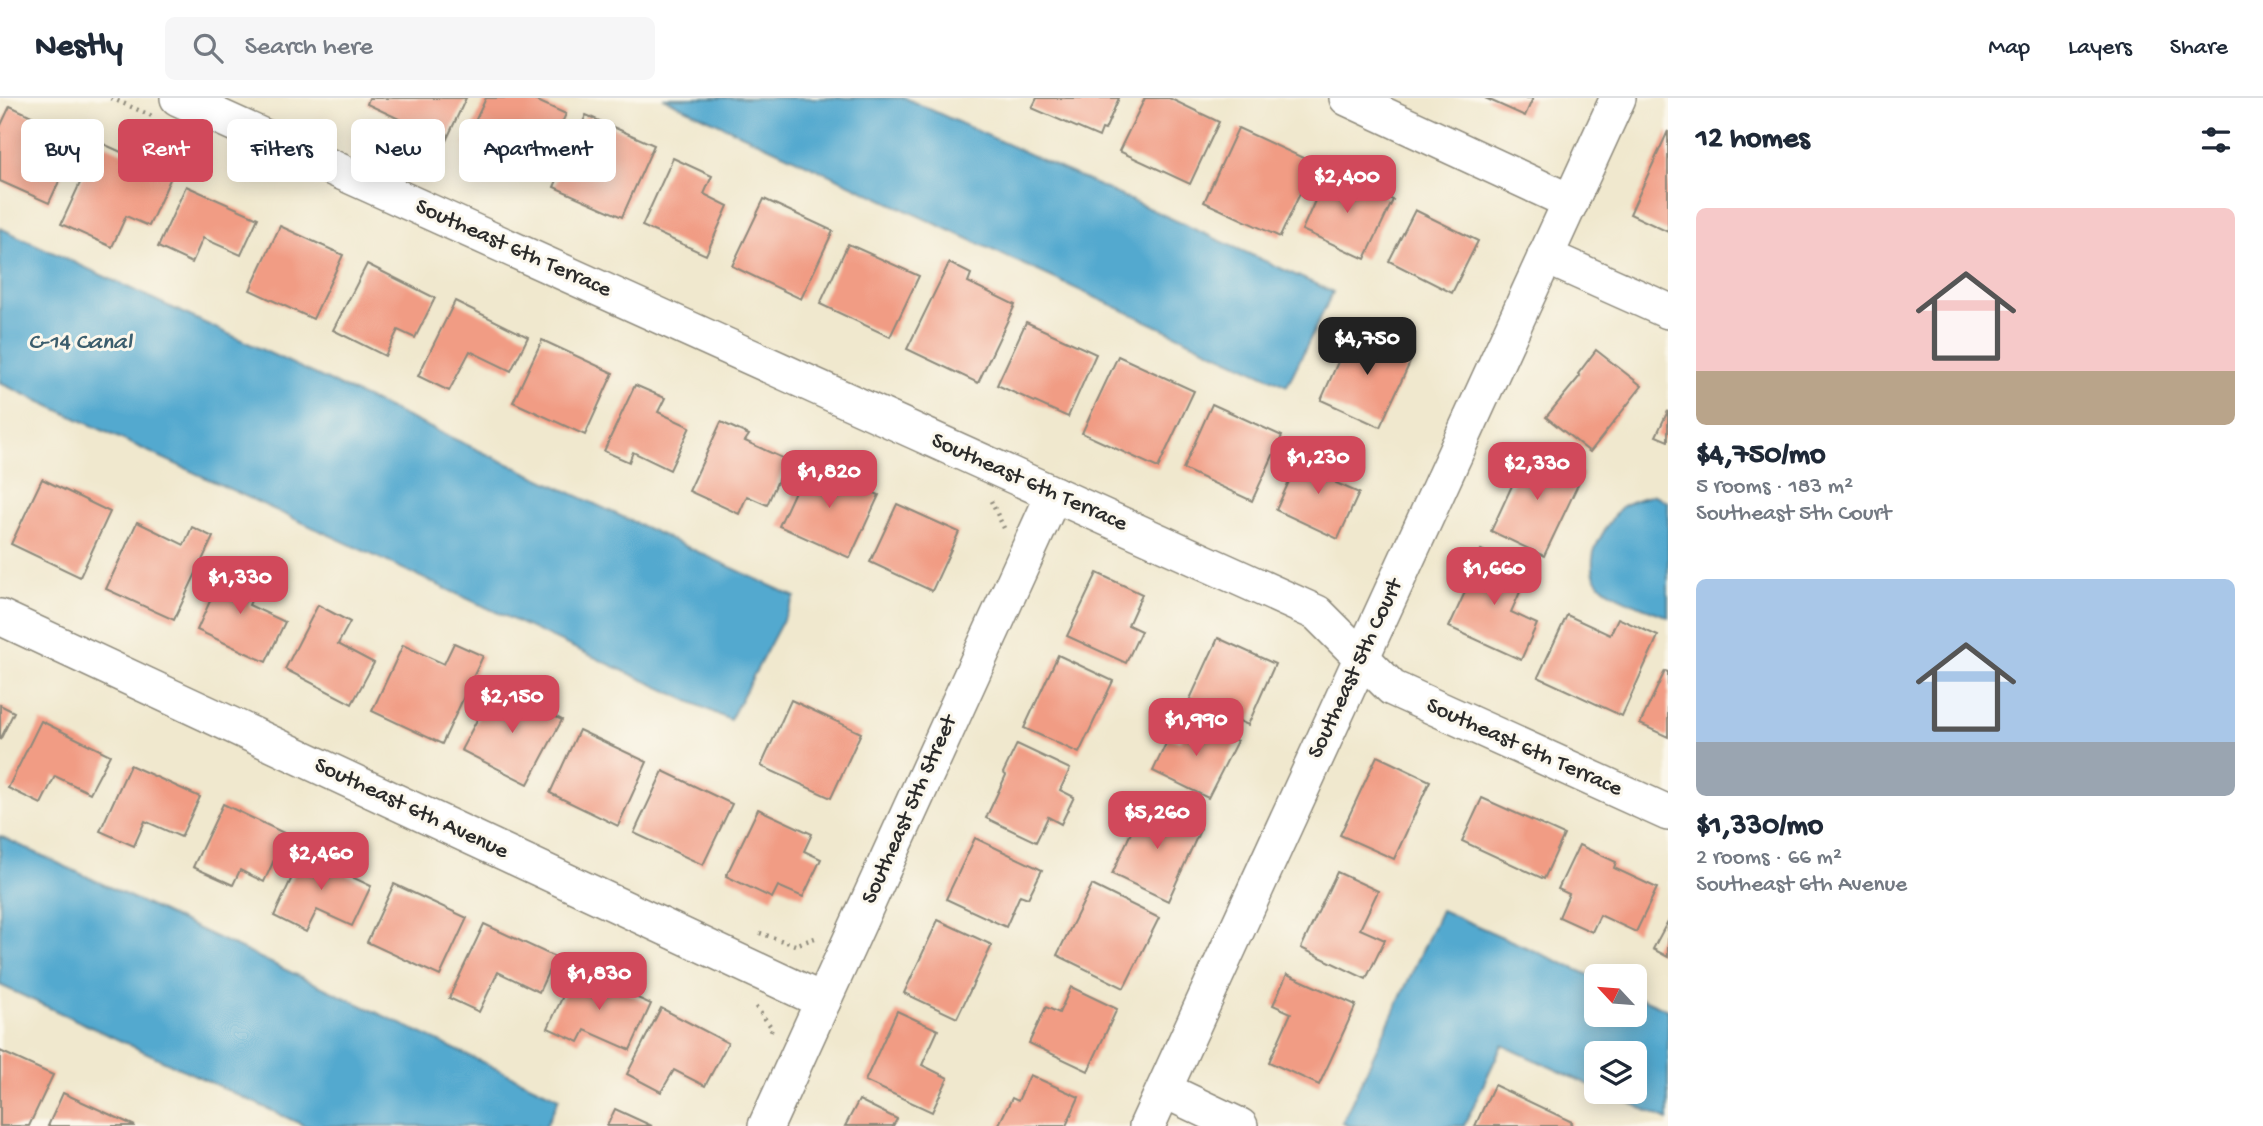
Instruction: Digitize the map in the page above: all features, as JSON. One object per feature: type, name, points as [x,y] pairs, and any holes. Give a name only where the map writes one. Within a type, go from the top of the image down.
[{"type":"street","points":[[1347,98],[1571,202]]},
{"type":"street","name":"Southeast 5th Court","points":[[1147,1126],[1618,98]]},
{"type":"street","name":"Southeast 6th Terrace","points":[[166,108],[1054,494],[1317,613],[1392,688],[1668,813]]},
{"type":"street","points":[[1545,256],[1668,311]]},
{"type":"street","name":"Southeast 5th Street","points":[[766,1126],[1054,494]]},
{"type":"street","name":"Southeast 6th Avenue","points":[[0,617],[822,1001]]},
{"type":"street","points":[[1164,1090],[1240,1126]]},
{"type":"path","points":[[111,98],[166,108]]},
{"type":"path","points":[[988,494],[1005,530]]},
{"type":"path","points":[[748,928],[795,945],[818,937]]},
{"type":"path","points":[[753,1003],[772,1028],[770,1037]]},
{"type":"water","points":[[663,98],[905,98],[1333,292],[1287,386]]},
{"type":"water","name":"C-14 Canal","points":[[0,228],[795,597],[730,720],[0,383]]},
{"type":"water","points":[[1654,495],[1668,502],[1668,617],[1609,591],[1596,579],[1593,569],[1596,547],[1619,509],[1638,499]]},
{"type":"water","points":[[0,836],[559,1098],[546,1126],[305,1126],[0,985]]},
{"type":"water","points":[[1441,910],[1584,973],[1584,1027],[1647,1027],[1647,1000],[1668,1010],[1668,1120],[1632,1104],[1647,1104],[1647,1041],[1584,1041],[1584,1083],[1502,1045],[1464,1126],[1349,1126],[1342,1123]]},
{"type":"building","points":[[369,98],[466,98],[446,141],[445,119],[399,119],[367,104]]},
{"type":"building","points":[[486,98],[531,98],[566,114],[564,119],[476,119]]},
{"type":"building","points":[[1037,98],[1119,98],[1105,130],[1102,129],[1099,137],[1032,108]]},
{"type":"building","points":[[1145,98],[1169,98],[1219,122],[1190,184],[1119,151]]},
{"type":"building","points":[[1485,98],[1533,98],[1525,116]]},
{"type":"building","points":[[10,106],[38,119],[21,119],[21,182],[59,182],[49,203],[0,181],[0,127]]},
{"type":"building","points":[[616,128],[654,145],[622,217],[554,187],[556,182],[616,182]]},
{"type":"building","points":[[1238,128],[1314,163],[1280,237],[1204,202]]},
{"type":"building","points":[[1668,131],[1668,232],[1630,214]]},
{"type":"building","points":[[104,144],[118,151],[118,182],[169,182],[149,226],[126,216],[112,247],[61,224],[80,182],[104,182]]},
{"type":"building","points":[[673,158],[712,176],[704,194],[728,206],[706,255],[642,226]]},
{"type":"building","points":[[1328,171],[1393,200],[1365,259],[1302,230]]},
{"type":"building","points":[[186,186],[258,218],[241,255],[203,238],[192,263],[158,247]]},
{"type":"building","points":[[764,199],[833,231],[801,299],[732,266]]},
{"type":"building","points":[[1415,210],[1478,241],[1452,293],[1389,261]]},
{"type":"building","points":[[280,226],[343,255],[313,319],[250,290]]},
{"type":"building","points":[[848,244],[919,276],[890,337],[820,304]]},
{"type":"building","points":[[949,263],[971,274],[968,282],[1015,305],[978,383],[907,349]]},
{"type":"building","points":[[367,264],[435,298],[415,338],[398,330],[385,356],[333,330]]},
{"type":"building","points":[[455,301],[528,337],[511,371],[470,351],[449,391],[418,376]]},
{"type":"building","points":[[1026,322],[1096,354],[1068,417],[997,385]]},
{"type":"building","points":[[1354,326],[1414,354],[1380,427],[1321,400]]},
{"type":"building","points":[[542,340],[613,373],[585,435],[513,402]]},
{"type":"building","points":[[1596,350],[1642,386],[1590,452],[1546,417],[1580,376],[1578,374]]},
{"type":"building","points":[[1118,356],[1194,391],[1158,468],[1082,433]]},
{"type":"building","points":[[635,385],[665,398],[658,412],[690,427],[670,470],[633,452],[629,462],[604,451]]},
{"type":"building","points":[[1212,404],[1282,436],[1252,501],[1183,469]]},
{"type":"building","points":[[1668,411],[1668,441],[1656,436]]},
{"type":"building","points":[[721,422],[749,435],[745,441],[787,460],[767,505],[747,496],[739,514],[689,491]]},
{"type":"building","points":[[1529,449],[1583,474],[1544,556],[1491,531]]},
{"type":"building","points":[[1303,451],[1342,469],[1336,483],[1359,493],[1338,539],[1276,510]]},
{"type":"building","points":[[808,463],[879,495],[850,558],[779,526]]},
{"type":"building","points":[[42,479],[110,512],[80,577],[11,544]]},
{"type":"building","points":[[897,504],[959,532],[932,591],[870,562]]},
{"type":"building","points":[[137,522],[184,545],[192,527],[213,537],[174,620],[106,589]]},
{"type":"building","points":[[1481,550],[1529,572],[1511,612],[1537,624],[1521,660],[1449,627]]},
{"type":"building","points":[[227,563],[261,579],[249,605],[285,622],[266,662],[197,630]]},
{"type":"building","points":[[1097,573],[1142,594],[1128,625],[1141,631],[1126,663],[1067,636]]},
{"type":"building","points":[[318,605],[350,622],[338,644],[374,663],[352,704],[285,669]]},
{"type":"building","points":[[1567,615],[1610,635],[1618,618],[1658,636],[1622,716],[1538,677]]},
{"type":"building","points":[[1218,638],[1275,664],[1248,725],[1190,699]]},
{"type":"building","points":[[454,643],[483,656],[442,744],[372,711],[403,645],[444,664]]},
{"type":"building","points":[[1058,655],[1113,681],[1079,753],[1024,728]]},
{"type":"building","points":[[1665,671],[1668,672],[1668,737],[1640,724]]},
{"type":"building","points":[[495,686],[562,720],[528,784],[461,750]]},
{"type":"building","points":[[791,700],[861,733],[831,798],[761,766]]},
{"type":"building","points":[[0,705],[14,712],[0,740]]},
{"type":"building","points":[[1192,718],[1237,741],[1208,798],[1153,771],[1169,737],[1180,742]]},
{"type":"building","points":[[41,721],[110,755],[90,793],[55,776],[41,804],[8,788]]},
{"type":"building","points":[[579,730],[647,762],[618,826],[550,793]]},
{"type":"building","points":[[1017,744],[1070,769],[1060,790],[1074,797],[1061,824],[1048,817],[1036,842],[986,818]]},
{"type":"building","points":[[1377,756],[1430,781],[1394,859],[1340,835]]},
{"type":"building","points":[[130,765],[200,797],[181,837],[145,821],[134,846],[100,831]]},
{"type":"building","points":[[663,771],[732,804],[703,865],[634,833]]},
{"type":"building","points":[[1482,798],[1564,835],[1544,879],[1462,841]]},
{"type":"building","points":[[1145,802],[1201,828],[1168,901],[1112,874]]},
{"type":"building","points":[[223,804],[286,834],[264,882],[240,870],[233,885],[193,867]]},
{"type":"building","points":[[758,809],[812,834],[804,851],[821,859],[803,897],[778,886],[772,898],[726,876]]},
{"type":"building","points":[[975,838],[1042,870],[1028,898],[1020,895],[1006,927],[946,899]]},
{"type":"building","points":[[307,845],[337,859],[333,868],[371,886],[352,926],[317,910],[306,932],[274,916]]},
{"type":"building","points":[[1579,845],[1616,862],[1614,868],[1657,888],[1636,932],[1600,915],[1592,932],[1559,917],[1569,894],[1558,889]]},
{"type":"building","points":[[1337,872],[1378,891],[1360,929],[1385,940],[1366,979],[1301,948]]},
{"type":"building","points":[[394,884],[467,918],[440,976],[367,942]]},
{"type":"building","points":[[1092,885],[1159,918],[1124,988],[1057,955]]},
{"type":"building","points":[[938,920],[992,945],[957,1018],[904,993]]},
{"type":"building","points":[[1668,921],[1668,957],[1653,949]]},
{"type":"building","points":[[484,924],[555,957],[539,992],[498,972],[479,1012],[449,998]]},
{"type":"building","points":[[575,970],[651,1004],[630,1050],[585,1030],[579,1042],[548,1028]]},
{"type":"building","points":[[1287,974],[1356,1005],[1319,1085],[1269,1062],[1291,1013],[1273,1005]]},
{"type":"building","points":[[1071,987],[1117,1009],[1088,1071],[1029,1043],[1046,1007],[1059,1013]]},
{"type":"building","points":[[661,1008],[728,1043],[705,1086],[674,1070],[661,1092],[627,1074]]},
{"type":"building","points":[[897,1011],[938,1030],[922,1065],[948,1078],[932,1112],[865,1081]]},
{"type":"building","points":[[0,1051],[53,1075],[29,1126],[0,1126]]},
{"type":"building","points":[[1030,1075],[1079,1097],[1066,1126],[998,1126],[1012,1098],[1018,1101]]},
{"type":"building","points":[[1494,1085],[1572,1122],[1570,1126],[1475,1126]]},
{"type":"building","points":[[63,1093],[135,1126],[48,1126]]},
{"type":"building","points":[[859,1100],[897,1119],[893,1126],[845,1126]]},
{"type":"building","points":[[615,1109],[652,1126],[607,1126]]}]
